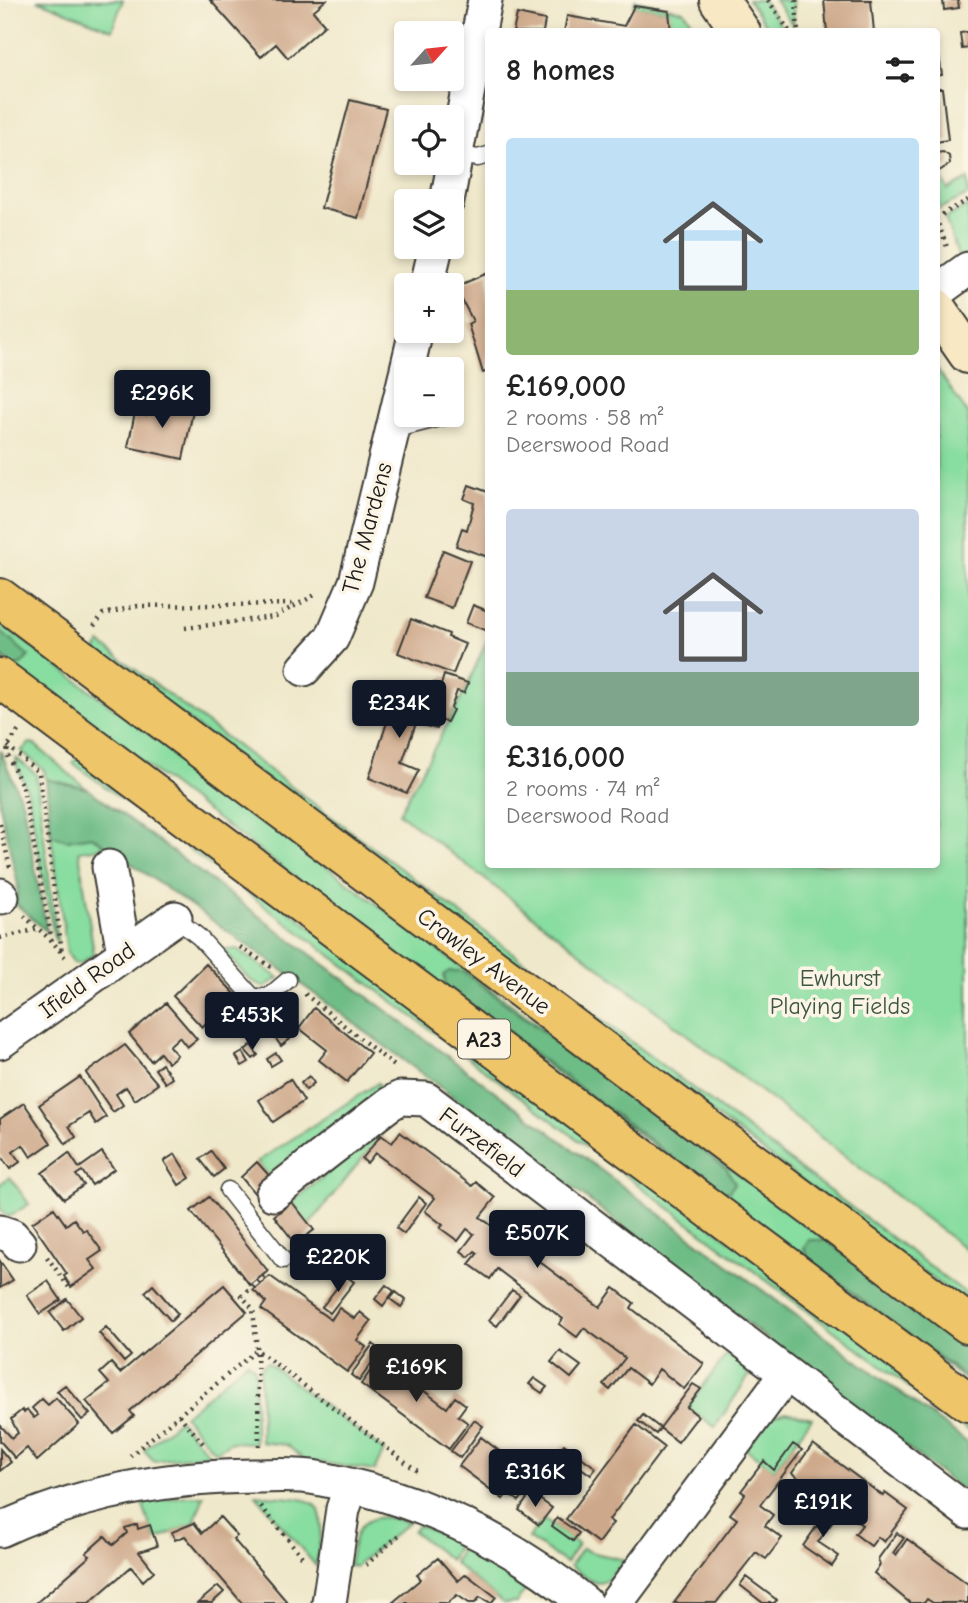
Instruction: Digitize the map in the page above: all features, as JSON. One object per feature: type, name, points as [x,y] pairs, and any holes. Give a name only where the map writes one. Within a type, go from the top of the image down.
[{"type":"main road","name":"Crawley Avenue","points":[[0,598],[968,1324]]},
{"type":"main road","name":"A23","points":[[0,678],[968,1402]]},
{"type":"street","points":[[454,189],[473,155],[485,0]]},
{"type":"street","points":[[719,0],[738,28]]},
{"type":"street","points":[[940,289],[968,269]]},
{"type":"street","points":[[940,314],[968,354]]},
{"type":"street","name":"The Mardens","points":[[303,669],[332,638],[356,582],[394,426]]},
{"type":"street","points":[[109,867],[124,953]]},
{"type":"street","name":"Ifield Road","points":[[0,1042],[175,918]]},
{"type":"street","points":[[273,1194],[375,1114],[400,1098]]},
{"type":"street","name":"Furzefield","points":[[400,1098],[426,1099],[968,1512]]},
{"type":"street","points":[[615,1603],[786,1374]]},
{"type":"street","points":[[0,1530],[52,1508],[105,1492],[190,1478],[225,1466],[315,1477],[428,1509],[499,1544],[585,1603]]},
{"type":"street","points":[[330,1597],[343,1509],[351,1486]]},
{"type":"lane","points":[[393,430],[405,427]]},
{"type":"lane","points":[[175,918],[199,937],[253,997],[268,997],[288,980]]},
{"type":"lane","points":[[228,1189],[284,1261]]},
{"type":"lane","points":[[248,1216],[273,1194]]},
{"type":"path","points":[[768,0],[787,28]]},
{"type":"path","points":[[796,0],[798,28]]},
{"type":"path","points":[[940,216],[968,200]]},
{"type":"path","points":[[185,628],[274,617],[295,604],[356,582]]},
{"type":"path","points":[[91,629],[103,614],[138,606],[295,604]]},
{"type":"path","points":[[8,746],[39,773],[62,953],[52,941],[23,788],[7,754],[8,746],[19,729]]},
{"type":"path","points":[[0,938],[39,929]]},
{"type":"path","points":[[237,946],[261,958],[400,1071],[400,1098]]},
{"type":"path","points":[[10,1238],[37,1245],[71,1290]]},
{"type":"path","points":[[259,1446],[257,1350],[253,1309],[242,1296],[284,1261]]},
{"type":"path","points":[[179,1415],[225,1466],[330,1597],[428,1509]]},
{"type":"green space","points":[[37,0],[123,0],[112,30]]},
{"type":"green space","points":[[635,0],[684,11],[697,28],[671,28],[668,11],[634,6]]},
{"type":"green space","points":[[748,0],[763,0],[783,28],[768,28]]},
{"type":"green space","points":[[775,0],[793,0],[794,27]]},
{"type":"green space","points":[[940,176],[948,190],[968,179],[968,195],[940,209]]},
{"type":"green space","points":[[968,206],[968,259],[960,261],[945,218]]},
{"type":"green space","name":"Ewhurst Playing Fields","points":[[940,374],[968,414],[968,1251],[399,813],[464,693],[485,645],[485,868],[940,868]]},
{"type":"green space","points":[[0,623],[968,1345],[968,1382],[0,656]]},
{"type":"green space","points":[[0,631],[29,656],[21,665],[14,666],[0,655]]},
{"type":"green space","points":[[100,643],[968,1295],[968,1305],[96,651]]},
{"type":"green space","points":[[30,743],[87,789],[46,779],[44,770],[21,751]]},
{"type":"green space","points":[[0,750],[23,804],[47,932],[16,904],[18,885],[0,806]]},
{"type":"green space","points":[[80,754],[968,1418],[968,1431],[73,763]]},
{"type":"green space","points":[[16,758],[36,774],[57,941],[54,938],[28,792]]},
{"type":"green space","points":[[46,779],[88,789],[968,1443],[968,1495],[514,1142],[270,961],[92,836],[67,840],[51,835]]},
{"type":"green space","points":[[51,835],[67,840],[92,836],[106,847],[79,851],[94,954],[80,964],[74,963],[67,953]]},
{"type":"green space","points":[[237,949],[279,978],[264,987],[250,980],[223,950]]},
{"type":"green space","points":[[449,971],[462,971],[727,1169],[735,1183],[729,1192],[716,1190],[446,987],[444,975]]},
{"type":"green space","points":[[378,1083],[385,1096],[273,1180],[257,1162]]},
{"type":"green space","points":[[381,1135],[309,1225],[292,1202],[374,1136]]},
{"type":"green space","points":[[10,1177],[29,1204],[9,1217],[0,1209],[0,1184]]},
{"type":"green space","points":[[809,1240],[826,1240],[968,1348],[968,1379],[810,1261],[804,1249]]},
{"type":"green space","points":[[728,1353],[742,1364],[749,1376],[715,1427],[687,1407]]},
{"type":"green space","points":[[247,1361],[255,1369],[255,1443],[231,1442],[215,1452],[184,1416]]},
{"type":"green space","points":[[267,1362],[384,1451],[374,1471],[304,1460],[287,1445],[261,1442],[260,1368]]},
{"type":"green space","points":[[786,1412],[812,1418],[774,1470],[745,1448],[772,1416]]},
{"type":"green space","points":[[179,1420],[209,1454],[154,1461],[144,1450]]},
{"type":"green space","points":[[256,1495],[296,1498],[316,1506],[321,1526],[316,1566]]},
{"type":"green space","points":[[204,1496],[194,1523],[155,1540],[142,1503]]},
{"type":"green space","points":[[383,1517],[409,1522],[355,1567],[349,1565],[354,1540],[361,1527],[366,1522]]},
{"type":"green space","points":[[543,1519],[578,1544],[566,1563],[528,1538]]},
{"type":"green space","points":[[418,1525],[459,1542],[450,1560],[413,1531]]},
{"type":"green space","points":[[463,1544],[544,1591],[540,1596],[526,1589],[516,1603],[503,1603],[454,1563]]},
{"type":"green space","points":[[582,1548],[625,1560],[605,1581],[594,1582],[570,1566]]},
{"type":"building","points":[[210,0],[326,0],[313,11],[325,25],[288,58],[276,44],[261,57]]},
{"type":"building","points":[[824,0],[871,0],[874,28],[827,28]]},
{"type":"building","points":[[943,0],[958,0],[959,8],[944,10]]},
{"type":"building","points":[[634,6],[669,11],[671,28],[565,28],[567,16],[624,26]]},
{"type":"building","points":[[517,14],[545,20],[544,28],[514,28]]},
{"type":"building","points":[[968,32],[968,48],[962,49],[960,33]]},
{"type":"building","points":[[940,88],[942,88],[948,140],[940,141]]},
{"type":"building","points":[[350,100],[386,109],[358,218],[321,208]]},
{"type":"building","points":[[940,152],[949,156],[950,164],[940,170]]},
{"type":"building","points":[[485,274],[483,373],[468,324],[473,321],[464,304],[464,283]]},
{"type":"building","points":[[149,402],[193,411],[183,459],[128,447],[135,412],[146,415]]},
{"type":"building","points":[[469,485],[485,491],[485,556],[456,546],[462,528],[467,530],[474,503],[464,499]]},
{"type":"building","points":[[443,550],[470,561],[452,608],[424,598]]},
{"type":"building","points":[[473,605],[485,610],[485,630],[466,623]]},
{"type":"building","points":[[411,619],[449,634],[448,637],[465,644],[453,674],[398,653]]},
{"type":"building","points":[[444,675],[468,683],[464,693],[457,691],[447,722],[440,720],[437,729],[420,724],[434,683],[441,685]]},
{"type":"building","points":[[400,682],[427,692],[402,763],[419,770],[407,793],[369,778]]},
{"type":"building","points":[[206,964],[238,997],[232,1002],[230,1000],[216,1018],[214,1016],[202,1027],[173,996]]},
{"type":"building","points":[[166,1003],[197,1039],[187,1047],[179,1037],[169,1046],[177,1055],[168,1063],[160,1053],[151,1061],[129,1034]]},
{"type":"building","points":[[314,1008],[370,1053],[347,1082],[319,1060],[327,1050],[299,1028]]},
{"type":"building","points":[[284,1032],[290,1039],[281,1046],[276,1039]]},
{"type":"building","points":[[125,1045],[158,1084],[135,1100],[126,1087],[116,1094],[123,1105],[113,1112],[86,1073]]},
{"type":"building","points":[[251,1045],[258,1055],[253,1059],[245,1050]]},
{"type":"building","points":[[243,1052],[249,1062],[242,1066],[236,1056]]},
{"type":"building","points":[[276,1053],[281,1060],[271,1066],[267,1059]]},
{"type":"building","points":[[162,1064],[172,1078],[165,1083],[155,1069]]},
{"type":"building","points":[[309,1076],[314,1083],[306,1090],[301,1083]]},
{"type":"building","points":[[80,1077],[106,1117],[96,1124],[89,1113],[69,1126],[76,1137],[66,1144],[39,1105]]},
{"type":"building","points":[[290,1079],[304,1101],[273,1122],[259,1100]]},
{"type":"building","points":[[24,1103],[51,1143],[31,1157],[23,1145],[13,1152],[20,1162],[10,1169],[0,1155],[0,1119]]},
{"type":"building","points":[[400,1132],[472,1186],[476,1182],[495,1198],[480,1217],[600,1307],[614,1288],[634,1303],[631,1308],[704,1364],[684,1389],[659,1369],[649,1384],[628,1368],[610,1390],[604,1385],[625,1358],[584,1328],[577,1337],[559,1324],[563,1319],[497,1269],[490,1279],[469,1264],[478,1253],[475,1251],[469,1257],[461,1251],[474,1234],[467,1229],[458,1241],[440,1228],[443,1225],[425,1211],[435,1198],[375,1153],[367,1163],[362,1159],[381,1135],[392,1143]]},
{"type":"building","points":[[211,1151],[224,1169],[214,1177],[200,1159]]},
{"type":"building","points":[[102,1152],[114,1169],[92,1185],[82,1171],[76,1175],[84,1185],[64,1199],[42,1173],[69,1153],[79,1168]]},
{"type":"building","points":[[175,1154],[190,1178],[179,1185],[164,1161]]},
{"type":"building","points":[[257,1162],[273,1180],[256,1195],[241,1177]]},
{"type":"building","points":[[209,1197],[268,1271],[250,1285],[191,1211]]},
{"type":"building","points":[[419,1197],[426,1203],[404,1234],[396,1228]]},
{"type":"building","points":[[292,1202],[314,1230],[296,1244],[274,1216]]},
{"type":"building","points":[[54,1208],[66,1225],[74,1219],[83,1231],[86,1229],[102,1251],[89,1260],[96,1269],[71,1287],[64,1276],[67,1274],[32,1223]]},
{"type":"building","points":[[0,1261],[13,1280],[0,1288]]},
{"type":"building","points":[[270,1276],[331,1320],[339,1308],[355,1319],[360,1312],[371,1321],[357,1340],[366,1347],[347,1372],[261,1309],[266,1302],[253,1290]]},
{"type":"building","points":[[346,1276],[354,1282],[330,1313],[322,1307]]},
{"type":"building","points":[[48,1281],[61,1300],[40,1314],[27,1295]]},
{"type":"building","points":[[153,1285],[178,1314],[171,1321],[145,1292]]},
{"type":"building","points":[[224,1285],[247,1312],[130,1411],[134,1416],[113,1433],[86,1401],[109,1383],[100,1373],[111,1363],[120,1373]]},
{"type":"building","points":[[386,1285],[394,1291],[383,1306],[375,1299]]},
{"type":"building","points":[[512,1290],[520,1295],[497,1326],[489,1320]]},
{"type":"building","points":[[396,1292],[406,1300],[401,1307],[390,1299]]},
{"type":"building","points":[[67,1299],[81,1317],[64,1331],[50,1313]]},
{"type":"building","points":[[106,1327],[131,1356],[124,1362],[99,1333]]},
{"type":"building","points":[[373,1344],[381,1350],[359,1381],[351,1375]]},
{"type":"building","points":[[447,1351],[455,1357],[432,1388],[424,1382]]},
{"type":"building","points":[[560,1351],[581,1366],[571,1378],[551,1362]]},
{"type":"building","points":[[380,1358],[447,1408],[455,1397],[466,1405],[458,1416],[468,1423],[449,1449],[361,1384]]},
{"type":"building","points":[[534,1378],[547,1387],[542,1393],[529,1384]]},
{"type":"building","points":[[693,1384],[701,1389],[687,1407],[698,1416],[678,1442],[660,1428]]},
{"type":"building","points":[[65,1385],[90,1414],[82,1420],[57,1391]]},
{"type":"building","points":[[56,1398],[79,1424],[37,1461],[27,1448],[15,1458],[0,1441],[0,1425],[12,1438],[18,1433],[11,1419],[22,1410],[24,1413],[27,1410],[34,1418],[38,1415],[32,1408],[42,1399],[48,1405]]},
{"type":"building","points":[[643,1415],[660,1428],[656,1434],[638,1421]]},
{"type":"building","points":[[474,1420],[483,1426],[460,1458],[451,1451]]},
{"type":"building","points":[[636,1425],[664,1447],[609,1520],[613,1523],[598,1543],[566,1519]]},
{"type":"building","points":[[481,1437],[525,1471],[503,1499],[459,1466]]},
{"type":"building","points":[[564,1444],[596,1468],[591,1475],[558,1451]]},
{"type":"building","points":[[793,1444],[802,1450],[760,1505],[773,1515],[765,1526],[782,1538],[766,1559],[756,1552],[716,1603],[674,1603],[737,1519],[730,1514],[745,1494],[741,1491],[764,1461],[774,1470]]},
{"type":"building","points":[[813,1444],[883,1496],[885,1493],[908,1510],[884,1542],[878,1537],[871,1546],[855,1534],[862,1525],[792,1473]]},
{"type":"building","points":[[0,1449],[11,1462],[0,1471]]},
{"type":"building","points":[[527,1476],[535,1482],[519,1501],[512,1496]]},
{"type":"building","points":[[531,1493],[552,1508],[539,1525],[519,1510]]},
{"type":"building","points":[[830,1507],[839,1513],[818,1542],[839,1556],[832,1566],[803,1546]]},
{"type":"building","points":[[220,1517],[237,1536],[233,1539],[288,1603],[242,1603],[185,1536],[175,1540],[172,1532],[194,1523],[202,1533]]},
{"type":"building","points":[[557,1518],[579,1533],[573,1541],[552,1526]]},
{"type":"building","points":[[137,1524],[138,1529],[150,1525],[157,1546],[139,1552],[154,1571],[143,1581],[131,1567],[89,1603],[36,1603],[90,1556],[86,1553],[105,1536],[113,1545],[127,1533],[125,1528]]},
{"type":"building","points":[[897,1533],[904,1538],[893,1553],[896,1555],[907,1539],[968,1584],[968,1603],[933,1603],[927,1599],[924,1603],[910,1603],[874,1573],[880,1565],[878,1559]]},
{"type":"building","points":[[438,1558],[458,1581],[466,1574],[496,1597],[491,1603],[480,1597],[475,1603],[469,1603],[457,1595],[448,1603],[392,1603],[421,1579],[417,1575]]},
{"type":"building","points":[[746,1577],[777,1600],[774,1603],[763,1603],[740,1585]]},
{"type":"building","points":[[218,1586],[224,1592],[212,1603],[198,1603]]}]
